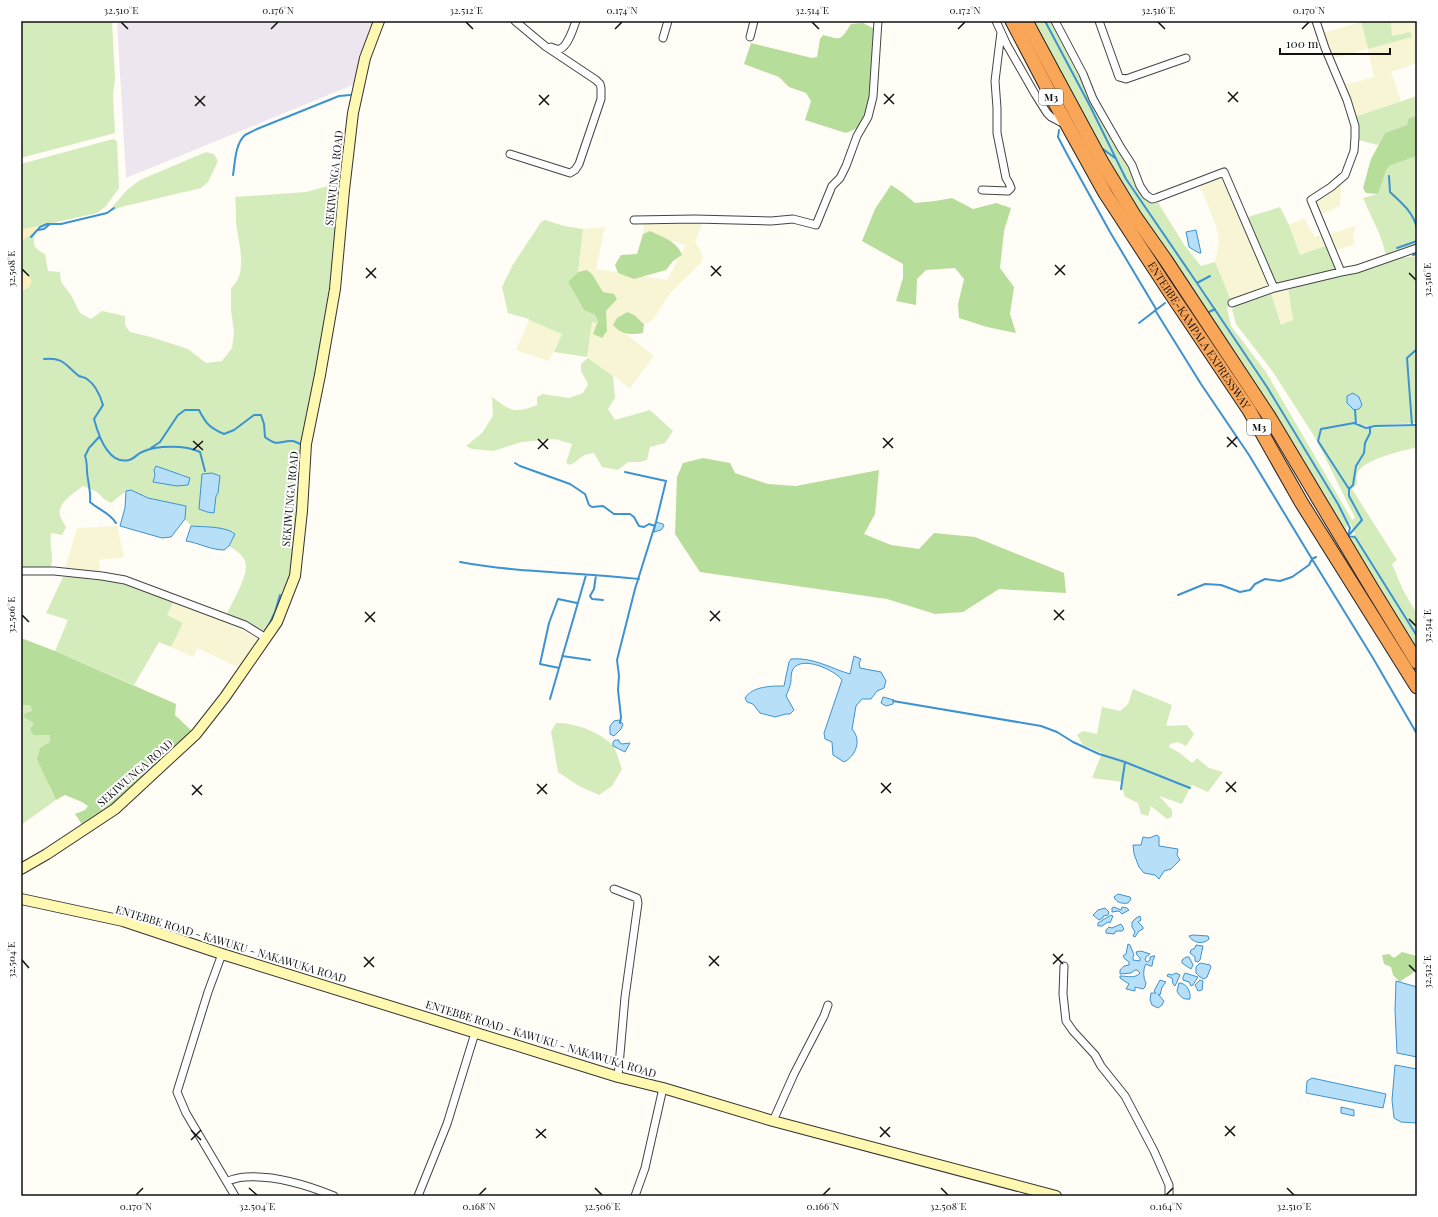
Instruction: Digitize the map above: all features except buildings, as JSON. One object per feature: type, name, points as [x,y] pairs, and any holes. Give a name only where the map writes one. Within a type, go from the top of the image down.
[{"type":"highway","name":"ENTEBBE-KAMPALA EXPRESSWAY","points":[[1012,21],[1067,125],[1105,192],[1175,301],[1249,410],[1306,508],[1417,687]]},
{"type":"highway","name":"ENTEBBE-KAMPALA EXPRESSWAY","points":[[1026,21],[1103,164],[1126,202],[1270,418],[1371,588],[1417,662]]},
{"type":"main road","name":"SEKIWUNGA ROAD","points":[[21,869],[47,854],[115,809],[196,734],[225,697],[277,622],[295,576],[302,511],[306,444],[335,289],[353,113],[365,58],[378,21]]},
{"type":"main road","name":"ENTEBBE ROAD - KAWUKU - NAKAWUKA ROAD","points":[[21,899],[123,921],[222,954],[618,1077],[663,1088],[773,1121],[1056,1196]]},
{"type":"street","points":[[510,154],[570,173],[575,170],[579,164],[589,135],[602,88],[600,84],[545,46],[515,21]]},
{"type":"street","points":[[545,46],[557,49],[562,48],[570,36],[576,21]]},
{"type":"street","points":[[663,38],[668,21]]},
{"type":"street","points":[[750,37],[754,21]]},
{"type":"street","points":[[634,220],[695,219],[771,222],[793,219],[816,225],[832,186],[840,178],[857,136],[868,117],[873,97],[878,21]]},
{"type":"street","points":[[996,21],[1035,94],[1047,113],[1051,117],[1067,125]]},
{"type":"street","points":[[1055,21],[1083,74],[1093,99],[1132,165],[1144,193],[1149,198],[1156,198],[1224,172],[1274,288]]},
{"type":"street","points":[[1099,21],[1119,77],[1126,79],[1186,58]]},
{"type":"street","points":[[1316,21],[1327,54],[1345,93],[1355,131],[1354,150],[1345,175],[1331,187],[1311,200],[1341,272]]},
{"type":"street","points":[[982,190],[1008,191],[1011,188],[1006,178],[997,133],[995,81],[1001,32]]},
{"type":"street","points":[[1232,303],[1274,288],[1357,269],[1417,248]]},
{"type":"street","points":[[21,571],[62,572],[125,580],[245,625],[266,638]]},
{"type":"street","points":[[614,889],[637,898],[638,903],[625,997],[618,1077]]},
{"type":"street","points":[[222,954],[177,1092],[186,1112],[235,1196]]},
{"type":"street","points":[[1064,966],[1063,994],[1066,1021],[1072,1031],[1095,1056],[1125,1096],[1154,1151],[1169,1185],[1169,1196]]},
{"type":"street","points":[[773,1121],[828,1005]]},
{"type":"street","points":[[418,1196],[447,1124],[475,1033]]},
{"type":"street","points":[[635,1196],[645,1168],[663,1088]]},
{"type":"street","points":[[227,1181],[244,1176],[267,1178],[316,1189],[334,1196]]},
{"type":"shaded area","points":[[117,21],[377,21],[355,84],[126,178]]},
{"type":"shaded area","points":[[1391,21],[1417,21],[1417,63],[1391,72],[1401,101],[1354,117],[1345,85],[1374,77],[1368,49],[1410,32],[1392,36]]},
{"type":"shaded area","points":[[1361,22],[1368,49],[1332,59],[1322,33]]},
{"type":"shaded area","points":[[1220,174],[1269,287],[1231,301],[1215,262],[1219,241],[1216,226],[1199,183]]},
{"type":"shaded area","points":[[1341,182],[1340,206],[1321,215],[1315,200]]},
{"type":"shaded area","points":[[1304,218],[1315,237],[1324,234],[1328,245],[1300,255],[1289,225]]},
{"type":"shaded area","points":[[644,222],[703,222],[695,241],[703,256],[701,263],[671,292],[654,318],[647,324],[626,312],[617,318],[613,325],[616,329],[622,331],[654,356],[630,388],[587,357],[592,321],[606,326],[606,310],[614,294],[603,292],[588,270],[578,272],[583,229],[605,227],[596,269],[667,280],[686,245],[643,233]]},
{"type":"shaded area","points":[[1356,226],[1353,236],[1355,244],[1336,250],[1330,234]]},
{"type":"shaded area","points":[[1288,287],[1293,320],[1281,325],[1271,293]]},
{"type":"shaded area","points":[[529,320],[562,334],[549,361],[516,350]]},
{"type":"shaded area","points":[[117,526],[124,557],[99,560],[100,571],[65,568],[77,528]]},
{"type":"shaded area","points":[[174,601],[237,627],[262,641],[242,669],[197,648],[194,657],[171,647],[183,623],[167,615]]},
{"type":"green space","points":[[21,21],[112,21],[115,79],[113,95],[115,133],[21,158]]},
{"type":"green space","points":[[1031,21],[1052,21],[1072,54],[1132,167],[1138,189],[1157,201],[1185,246],[1201,266],[1215,262],[1232,303],[1227,308],[1231,326],[1266,372],[1352,520],[1355,518],[1316,439],[1273,372],[1236,324],[1232,310],[1236,305],[1271,293],[1281,325],[1293,320],[1288,287],[1359,271],[1400,258],[1417,256],[1417,347],[1410,355],[1417,350],[1417,423],[1368,426],[1361,425],[1366,428],[1417,426],[1417,447],[1384,456],[1367,464],[1360,469],[1357,474],[1357,484],[1352,489],[1397,560],[1392,564],[1403,590],[1417,614],[1417,647],[1348,539],[1355,534],[1350,523],[1347,525],[1345,535],[1123,185]]},
{"type":"green space","points":[[1361,21],[1391,21],[1392,36],[1410,32],[1412,37],[1368,49]]},
{"type":"green space","points":[[863,23],[873,28],[872,64],[867,108],[860,126],[846,133],[805,120],[811,101],[806,93],[789,87],[779,77],[744,64],[751,43],[812,58],[817,57],[820,39],[823,35],[840,38],[845,34],[851,24]]},
{"type":"green space","points":[[1417,96],[1417,118],[1414,116],[1408,119],[1407,125],[1385,133],[1378,145],[1358,140],[1354,117]]},
{"type":"green space","points":[[1414,116],[1417,118],[1417,156],[1389,166],[1378,194],[1366,193],[1363,188],[1371,159],[1385,133],[1407,125],[1408,119]]},
{"type":"green space","points":[[113,139],[117,141],[119,188],[106,206],[97,213],[21,230],[21,164]]},
{"type":"green space","points":[[206,152],[214,154],[218,161],[208,182],[201,188],[121,207],[107,213],[127,190],[140,180]]},
{"type":"green space","points":[[1417,156],[1417,247],[1386,257],[1380,234],[1363,198],[1378,194],[1389,166]]},
{"type":"green space","points":[[339,183],[331,275],[293,570],[277,607],[277,613],[265,635],[250,624],[227,614],[240,588],[246,567],[242,556],[229,546],[235,534],[232,531],[203,526],[191,526],[185,519],[186,506],[148,498],[131,490],[126,491],[111,503],[97,492],[83,486],[71,495],[61,506],[60,515],[66,527],[62,535],[51,533],[51,567],[21,568],[21,292],[29,287],[26,272],[21,273],[21,241],[35,232],[34,244],[38,250],[45,254],[48,271],[60,272],[61,282],[71,295],[80,313],[91,319],[102,311],[125,316],[125,325],[130,332],[188,349],[206,363],[222,361],[232,348],[234,332],[231,311],[231,288],[240,274],[241,266],[235,197],[306,192]],"holes":[[[157,466],[174,473],[185,475],[153,482]],[[202,474],[218,483],[218,493],[199,509]]]},
{"type":"green space","points":[[891,185],[915,203],[952,198],[973,209],[996,203],[1011,208],[1004,231],[1000,268],[1014,287],[1010,314],[1016,333],[987,327],[959,318],[958,304],[964,279],[955,268],[926,270],[917,279],[916,305],[896,301],[903,278],[903,264],[862,241],[875,209]]},
{"type":"green space","points":[[1280,207],[1289,225],[1300,255],[1328,245],[1337,268],[1335,270],[1276,285],[1266,265],[1263,250],[1253,231],[1248,217]]},
{"type":"green space","points":[[545,220],[564,226],[583,229],[578,272],[568,282],[584,310],[595,315],[598,321],[597,323],[592,322],[587,357],[554,352],[562,334],[529,319],[508,313],[502,287],[512,266],[541,222]]},
{"type":"green space","points":[[650,231],[677,246],[682,255],[673,261],[666,270],[634,279],[618,273],[615,265],[621,255],[637,254],[643,234]]},
{"type":"green space","points":[[587,270],[592,274],[603,292],[614,294],[617,299],[606,311],[607,331],[602,338],[593,334],[598,321],[595,315],[584,310],[568,282],[578,272]]},
{"type":"green space","points":[[627,312],[634,315],[644,324],[643,333],[626,334],[619,331],[613,325],[617,318]]},
{"type":"green space","points":[[588,358],[613,376],[615,398],[608,409],[615,420],[650,410],[673,431],[665,443],[650,447],[647,460],[640,462],[628,462],[618,470],[602,467],[594,453],[584,455],[571,465],[566,463],[572,444],[555,439],[522,442],[493,451],[472,449],[466,446],[482,433],[493,416],[492,397],[513,410],[523,410],[537,405],[537,397],[543,394],[569,398],[583,393],[588,384],[581,371],[581,364]]},
{"type":"green space","points":[[703,458],[730,463],[735,473],[768,484],[796,486],[879,470],[875,514],[864,534],[891,545],[919,549],[934,533],[975,537],[1064,573],[1066,593],[999,589],[963,612],[935,614],[887,599],[700,572],[675,534],[677,477],[683,463]]},
{"type":"green space","points":[[63,577],[98,578],[119,581],[174,601],[167,615],[183,623],[171,647],[159,642],[134,685],[55,651],[68,620],[46,613]]},
{"type":"green space","points":[[21,638],[55,651],[176,704],[175,715],[193,732],[112,808],[83,826],[75,814],[85,810],[88,806],[65,795],[56,800],[37,759],[40,748],[50,742],[50,735],[34,735],[30,730],[34,723],[25,718],[24,714],[32,711],[30,705],[21,705]]},
{"type":"green space","points":[[1133,689],[1172,705],[1166,726],[1187,725],[1194,734],[1186,746],[1178,742],[1170,744],[1169,747],[1180,753],[1192,763],[1197,758],[1209,768],[1223,772],[1208,792],[1192,785],[1182,804],[1159,796],[1172,810],[1172,817],[1167,819],[1151,806],[1148,816],[1141,814],[1138,803],[1124,796],[1124,792],[1121,789],[1122,782],[1092,778],[1102,753],[1083,745],[1077,735],[1083,731],[1097,734],[1102,707],[1120,711],[1128,704]]},
{"type":"green space","points":[[21,705],[30,705],[35,723],[34,735],[50,735],[50,742],[40,748],[50,788],[56,800],[21,825]]},
{"type":"green space","points":[[556,723],[570,724],[594,732],[613,746],[622,769],[612,786],[599,795],[579,786],[558,772],[551,732]]},
{"type":"green space","points":[[1402,952],[1417,956],[1417,969],[1400,982],[1393,975],[1391,967],[1384,964],[1382,955],[1389,954],[1394,958]]},
{"type":"sand","points":[[36,227],[35,232],[21,241],[21,230]]},
{"type":"sand","points":[[26,272],[32,281],[29,287],[21,292],[21,273]]},
{"type":"water","points":[[1196,230],[1201,253],[1189,247],[1186,232]]},
{"type":"water","points":[[1353,393],[1359,397],[1362,405],[1359,409],[1354,410],[1347,403],[1347,396]]},
{"type":"water","points":[[156,466],[190,478],[188,485],[177,486],[153,482],[155,475],[154,470]]},
{"type":"water","points":[[212,473],[220,476],[214,513],[199,509],[202,474]]},
{"type":"water","points":[[131,490],[148,498],[186,506],[185,519],[171,537],[162,538],[120,526],[125,508],[126,491]]},
{"type":"water","points":[[656,522],[663,524],[664,526],[661,530],[654,532]]},
{"type":"water","points":[[191,526],[220,528],[231,531],[235,534],[229,546],[224,550],[214,549],[186,541]]},
{"type":"water","points":[[854,656],[861,659],[859,663],[860,668],[881,672],[886,681],[884,688],[877,691],[871,699],[862,699],[856,706],[852,729],[857,738],[857,743],[852,756],[844,762],[833,755],[832,742],[825,739],[824,733],[842,680],[833,672],[826,668],[811,664],[803,663],[797,665],[791,673],[791,681],[786,696],[794,710],[790,714],[775,717],[760,713],[753,704],[747,702],[745,698],[748,694],[757,689],[784,686],[791,659],[814,661],[850,674]]},
{"type":"water","points":[[883,697],[894,700],[893,704],[886,706],[881,703]]},
{"type":"water","points":[[619,720],[623,724],[621,729],[614,736],[610,734],[610,726],[614,721]]},
{"type":"water","points":[[615,740],[619,740],[622,744],[630,743],[625,752],[613,746],[613,742]]},
{"type":"water","points":[[1157,835],[1159,837],[1159,846],[1178,849],[1177,855],[1180,860],[1171,869],[1164,871],[1159,879],[1155,875],[1144,873],[1139,867],[1134,854],[1133,845],[1141,845],[1143,837],[1149,838]]},
{"type":"water","points":[[1118,894],[1130,897],[1131,899],[1128,903],[1120,903],[1114,897]]},
{"type":"water","points":[[1114,907],[1121,910],[1122,907],[1127,908],[1129,910],[1122,914],[1119,911],[1112,912],[1112,908]]},
{"type":"water","points":[[1105,908],[1109,912],[1108,915],[1103,916],[1103,918],[1099,920],[1093,915],[1098,910]]},
{"type":"water","points":[[1111,915],[1113,916],[1110,923],[1108,922],[1102,926],[1098,926],[1098,923]]},
{"type":"water","points":[[1140,916],[1141,920],[1138,922],[1143,929],[1139,931],[1135,937],[1133,936],[1135,932],[1132,927],[1132,922]]},
{"type":"water","points":[[1121,924],[1124,929],[1122,931],[1116,931],[1114,934],[1106,933],[1106,930],[1109,927],[1112,928]]},
{"type":"water","points":[[1189,936],[1208,936],[1209,939],[1201,943],[1196,942]]},
{"type":"water","points":[[1128,944],[1130,945],[1134,955],[1133,960],[1140,961],[1140,958],[1136,952],[1141,951],[1150,954],[1146,957],[1145,960],[1147,962],[1150,960],[1150,957],[1155,956],[1152,966],[1146,964],[1144,968],[1144,978],[1146,983],[1145,987],[1143,989],[1135,987],[1135,991],[1126,989],[1129,984],[1120,978],[1120,976],[1134,977],[1140,973],[1135,970],[1131,973],[1120,974],[1120,970],[1124,966],[1129,965],[1129,962],[1123,956],[1126,954]]},
{"type":"water","points":[[1196,945],[1203,946],[1200,960],[1198,962],[1195,961],[1195,957],[1190,953]]},
{"type":"water","points":[[1189,957],[1193,965],[1191,969],[1182,963],[1182,960]]},
{"type":"water","points":[[1200,963],[1210,965],[1211,967],[1207,977],[1204,979],[1196,973],[1196,967]]},
{"type":"water","points":[[1176,973],[1180,975],[1175,986],[1172,978],[1167,976],[1168,974],[1172,975]]},
{"type":"water","points":[[1185,973],[1198,977],[1193,985],[1191,986],[1189,982],[1183,980]]},
{"type":"water","points":[[1160,980],[1166,982],[1162,987],[1160,995],[1158,994],[1164,1001],[1158,1008],[1152,1005],[1150,1000],[1151,993],[1156,993],[1154,991]]},
{"type":"water","points":[[1200,980],[1203,981],[1202,990],[1198,991],[1195,985]]},
{"type":"water","points":[[1396,981],[1417,987],[1417,1057],[1397,1053],[1395,1010]]},
{"type":"water","points":[[1179,983],[1182,983],[1188,988],[1190,999],[1184,998],[1178,993]]},
{"type":"water","points":[[1395,1065],[1417,1069],[1417,1123],[1401,1122],[1394,1118],[1392,1100]]},
{"type":"water","points":[[1312,1078],[1386,1094],[1383,1108],[1306,1093],[1307,1081]]},
{"type":"water","points":[[1341,1107],[1354,1110],[1354,1116],[1341,1113]]},
{"type":"waterway","points":[[1045,21],[1090,106],[1126,179],[1267,387],[1338,504],[1350,528],[1348,536]]},
{"type":"waterway","points":[[233,175],[237,148],[245,135],[339,96],[350,95]]},
{"type":"waterway","points":[[1059,130],[1058,137],[1068,156],[1110,232],[1156,309]]},
{"type":"waterway","points":[[1103,149],[1115,158]]},
{"type":"waterway","points":[[1389,176],[1390,192],[1410,213],[1417,229]]},
{"type":"waterway","points":[[31,237],[40,227],[47,224],[61,224],[107,213],[114,208]]},
{"type":"waterway","points":[[38,230],[44,229],[50,224]]},
{"type":"waterway","points":[[1397,248],[1417,241]]},
{"type":"waterway","points":[[1413,255],[1417,254]]},
{"type":"waterway","points":[[1197,283],[1210,276]]},
{"type":"waterway","points":[[1139,323],[1165,303]]},
{"type":"waterway","points":[[1207,313],[1215,309]]},
{"type":"waterway","points":[[1155,310],[1201,384],[1249,455],[1373,658],[1417,734]]},
{"type":"waterway","points":[[1412,425],[1407,358],[1417,349]]},
{"type":"waterway","points":[[44,359],[56,359],[64,363],[79,376],[90,381],[95,387],[103,405],[94,419],[101,440],[115,458],[129,460],[142,452],[155,448],[187,448],[200,452],[205,471]]},
{"type":"waterway","points":[[151,448],[160,442],[178,415],[185,410],[199,410],[209,425],[215,430],[224,434],[234,430],[254,415],[261,415],[264,424],[265,437],[277,443],[293,441],[303,445]]},
{"type":"waterway","points":[[1355,410],[1356,424]]},
{"type":"waterway","points":[[1349,489],[1318,441],[1321,429],[1354,423],[1366,428],[1375,426],[1417,425]]},
{"type":"waterway","points":[[1349,535],[1362,520],[1349,496],[1349,489],[1353,485],[1356,466],[1364,453],[1365,443],[1370,433],[1370,428]]},
{"type":"waterway","points":[[99,437],[89,448],[85,456],[90,502],[108,514],[116,523]]},
{"type":"waterway","points":[[515,463],[570,484],[585,494],[589,505],[592,507],[603,506],[614,514],[630,514],[634,517],[639,526],[644,527],[649,524],[655,526]]},
{"type":"waterway","points":[[620,723],[621,717],[617,660],[635,589],[656,522],[666,481],[625,472]]},
{"type":"waterway","points":[[1348,536],[1355,537],[1417,636]]},
{"type":"waterway","points":[[1178,595],[1205,584],[1221,585],[1240,592],[1250,590],[1255,584],[1265,579],[1280,581],[1292,577],[1309,565],[1312,559],[1316,557]]},
{"type":"waterway","points":[[460,562],[482,566],[639,579]]},
{"type":"waterway","points":[[550,699],[586,575]]},
{"type":"waterway","points":[[596,575],[594,589],[590,596],[592,599],[603,600]]},
{"type":"waterway","points":[[268,627],[275,612],[280,595]]},
{"type":"waterway","points":[[559,668],[540,664],[549,623],[558,599],[577,603]]},
{"type":"waterway","points":[[562,656],[590,660]]},
{"type":"waterway","points":[[893,701],[1041,726],[1057,732],[1073,742],[1099,754],[1125,762],[1190,788]]},
{"type":"waterway","points":[[1121,789],[1125,762]]}]
